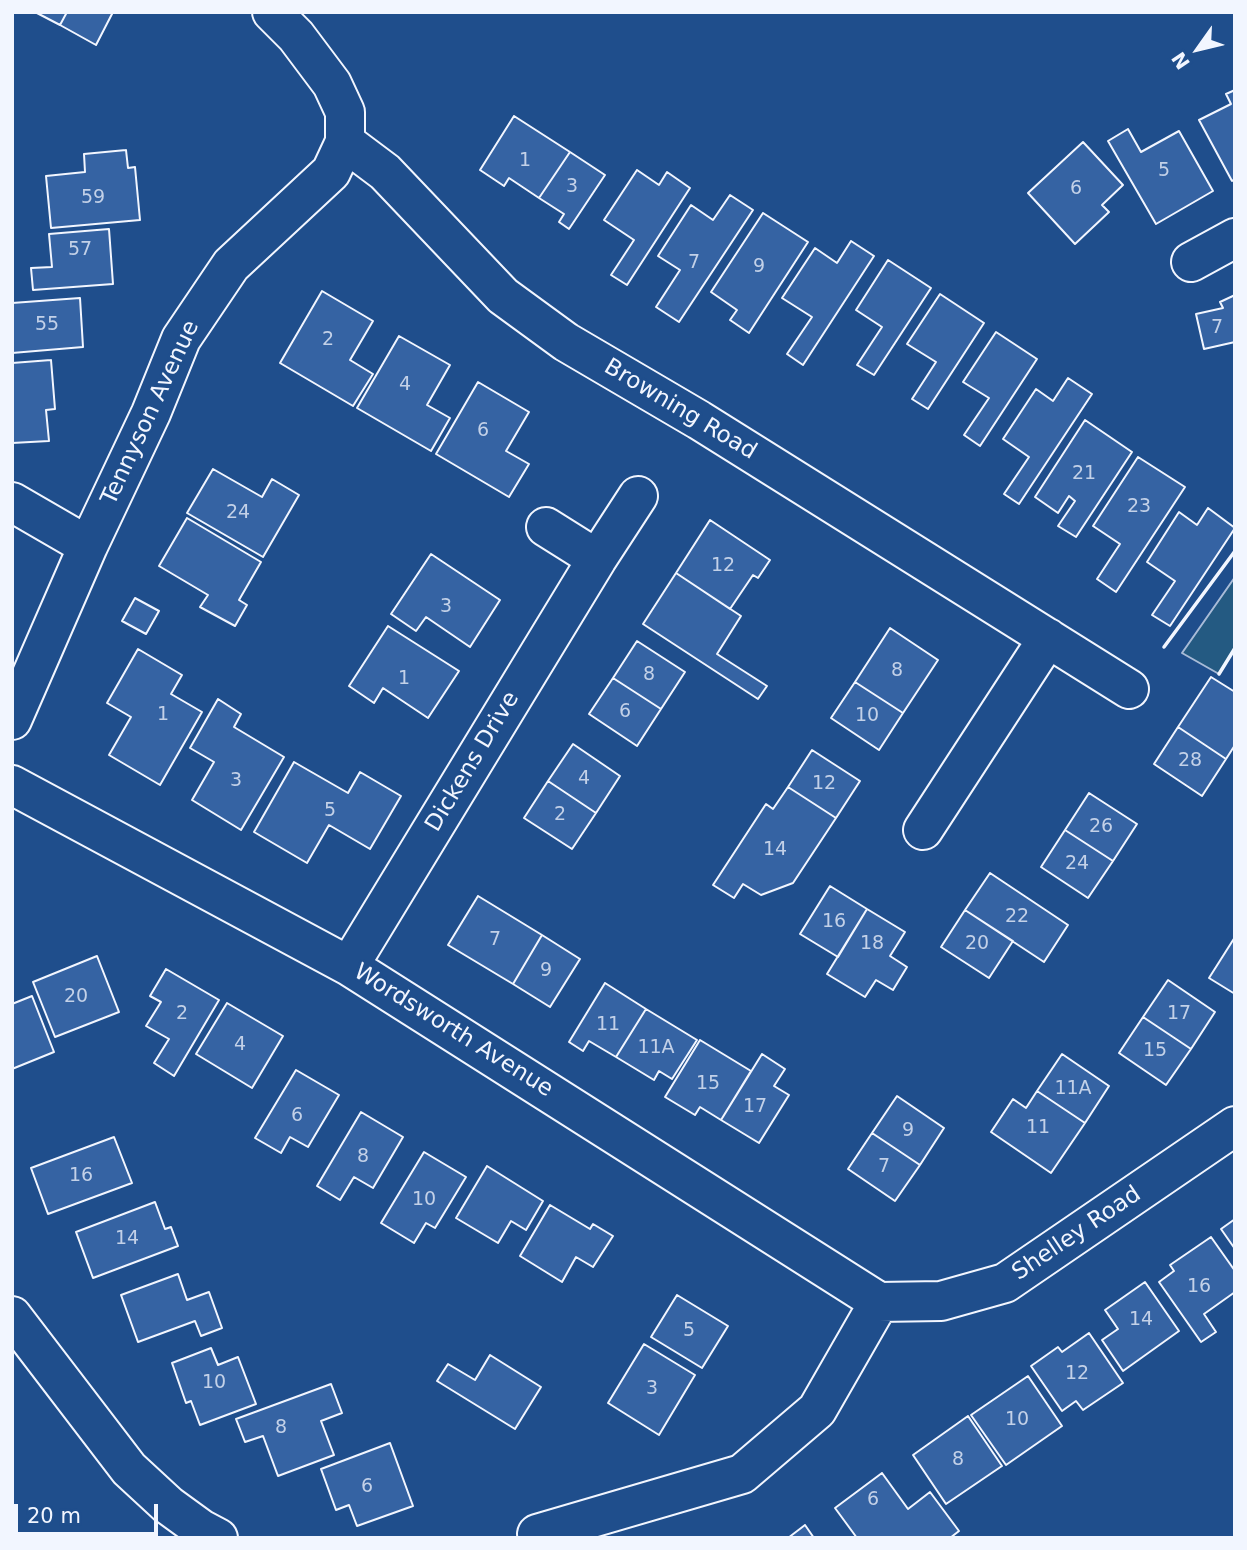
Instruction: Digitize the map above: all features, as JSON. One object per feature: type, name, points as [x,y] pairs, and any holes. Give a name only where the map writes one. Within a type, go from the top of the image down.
[{"type":"street","points":[[272,12],[296,36],[332,84],[345,112],[345,142]]},
{"type":"street","name":"Tennyson Avenue","points":[[12,720],[88,546],[151,413],[181,339],[231,265],[331,172],[345,142]]},
{"type":"street","name":"Browning Road","points":[[345,142],[385,172],[503,296],[566,342],[699,421],[1129,689]]},
{"type":"street","points":[[1191,262],[1235,238]]},
{"type":"street","name":"Dickens Drive","points":[[349,965],[638,496]]},
{"type":"street","points":[[12,502],[88,546]]},
{"type":"street","points":[[545,527],[597,559]]},
{"type":"street","points":[[923,830],[1048,638]]},
{"type":"street","name":"Wordsworth Avenue","points":[[12,785],[349,965],[879,1302]]},
{"type":"street","name":"Shelley Road","points":[[879,1302],[941,1301],[1005,1283],[1235,1126]]},
{"type":"street","points":[[537,1534],[741,1474],[817,1410],[879,1302]]},
{"type":"street","points":[[12,1316],[128,1469],[168,1505],[218,1538]]},
{"type":"shaded area","points":[[1235,577],[1235,648],[1219,674],[1182,653]]},
{"type":"building","points":[[35,12],[67,12],[60,25]]},
{"type":"building","points":[[67,12],[113,12],[96,45],[60,25]]},
{"type":"building","points":[[1235,90],[1235,179],[1232,181],[1199,120],[1231,104],[1226,94]]},
{"type":"building","points":[[514,116],[570,152],[539,198],[509,178],[504,186],[480,170]]},
{"type":"building","points":[[1128,129],[1141,152],[1179,131],[1213,191],[1156,224],[1108,141]]},
{"type":"building","points":[[1083,142],[1123,185],[1102,205],[1109,212],[1075,244],[1028,193]]},
{"type":"building","points":[[126,150],[128,168],[135,167],[140,220],[51,228],[46,176],[85,172],[84,154]]},
{"type":"building","points":[[570,152],[605,175],[569,229],[559,222],[564,214],[539,198]]},
{"type":"building","points":[[637,170],[659,185],[667,172],[690,188],[627,285],[611,275],[634,240],[604,220]]},
{"type":"building","points":[[730,195],[753,210],[679,322],[656,307],[680,270],[658,256],[691,205],[713,220]]},
{"type":"building","points":[[763,213],[808,242],[749,333],[730,320],[737,310],[711,292]]},
{"type":"building","points":[[109,229],[113,284],[33,290],[31,268],[52,267],[49,234]]},
{"type":"building","points":[[851,241],[874,256],[803,365],[787,354],[812,317],[782,298],[815,248],[837,263]]},
{"type":"building","points":[[888,260],[931,288],[874,375],[857,365],[882,327],[856,310]]},
{"type":"building","points":[[322,291],[373,321],[350,360],[373,374],[353,406],[280,363]]},
{"type":"building","points":[[940,294],[984,323],[928,409],[912,399],[936,362],[907,344]]},
{"type":"building","points":[[1235,295],[1235,342],[1204,349],[1196,314],[1223,308],[1220,302]]},
{"type":"building","points":[[80,298],[83,347],[12,353],[12,303]]},
{"type":"building","points":[[996,332],[1037,359],[980,446],[964,435],[989,398],[963,382]]},
{"type":"building","points":[[399,336],[450,365],[427,405],[450,418],[431,451],[357,408]]},
{"type":"building","points":[[51,360],[55,409],[46,410],[49,441],[12,443],[12,363]]},
{"type":"building","points":[[1068,378],[1092,394],[1019,504],[1004,494],[1029,457],[1003,439],[1036,389],[1053,401]]},
{"type":"building","points":[[478,382],[529,412],[506,451],[529,464],[509,497],[436,454]]},
{"type":"building","points":[[1085,420],[1132,452],[1076,537],[1058,526],[1075,501],[1069,496],[1058,513],[1035,497]]},
{"type":"building","points":[[1138,457],[1185,487],[1116,592],[1097,579],[1120,544],[1093,526]]},
{"type":"building","points":[[213,469],[262,497],[272,479],[299,495],[263,557],[187,513]]},
{"type":"building","points":[[1208,508],[1235,528],[1170,626],[1152,615],[1175,581],[1147,562],[1179,512],[1197,525]]},
{"type":"building","points":[[187,518],[261,562],[239,600],[247,605],[235,626],[200,607],[208,595],[159,566]]},
{"type":"building","points":[[710,520],[770,560],[758,578],[753,575],[730,609],[676,573]]},
{"type":"building","points":[[431,554],[500,600],[470,647],[426,617],[416,631],[391,614]]},
{"type":"building","points":[[676,573],[741,616],[717,654],[767,686],[758,699],[643,624]]},
{"type":"building","points":[[135,598],[159,611],[146,634],[122,621]]},
{"type":"building","points":[[388,626],[459,671],[428,718],[383,688],[374,703],[349,686]]},
{"type":"building","points":[[890,628],[938,660],[903,713],[855,682]]},
{"type":"building","points":[[637,641],[685,672],[661,709],[613,678]]},
{"type":"building","points":[[138,649],[182,675],[171,694],[202,712],[160,785],[109,755],[131,717],[107,703]]},
{"type":"building","points":[[1211,677],[1235,692],[1235,745],[1226,759],[1178,727]]},
{"type":"building","points":[[613,678],[661,709],[637,746],[589,714]]},
{"type":"building","points":[[855,682],[903,713],[879,750],[831,718]]},
{"type":"building","points":[[218,699],[241,714],[234,727],[284,757],[241,830],[192,800],[214,762],[190,748]]},
{"type":"building","points":[[1178,727],[1226,759],[1202,796],[1154,764]]},
{"type":"building","points":[[573,744],[620,776],[596,813],[548,781]]},
{"type":"building","points":[[812,750],[860,781],[836,818],[788,787]]},
{"type":"building","points":[[294,762],[348,793],[360,772],[401,796],[370,849],[329,825],[307,863],[254,832]]},
{"type":"building","points":[[548,781],[596,813],[572,849],[524,818]]},
{"type":"building","points":[[788,787],[836,818],[793,883],[761,895],[743,884],[734,898],[713,885],[766,804],[773,809]]},
{"type":"building","points":[[1089,793],[1137,824],[1113,861],[1065,830]]},
{"type":"building","points":[[1065,830],[1113,861],[1088,898],[1041,867]]},
{"type":"building","points":[[990,873],[1068,925],[1044,962],[965,910]]},
{"type":"building","points":[[830,886],[867,909],[838,957],[800,934]]},
{"type":"building","points":[[478,896],[542,935],[513,984],[448,945]]},
{"type":"building","points":[[867,909],[905,932],[890,956],[907,967],[893,990],[876,980],[865,997],[827,974]]},
{"type":"building","points":[[965,910],[1013,941],[989,978],[941,947]]},
{"type":"building","points":[[542,935],[580,959],[550,1007],[513,984]]},
{"type":"building","points":[[1235,937],[1235,994],[1209,978]]},
{"type":"building","points":[[97,956],[119,1012],[55,1037],[33,982]]},
{"type":"building","points":[[166,969],[219,1000],[174,1076],[154,1063],[169,1039],[146,1026],[161,1002],[150,996]]},
{"type":"building","points":[[1168,980],[1215,1012],[1191,1049],[1143,1017]]},
{"type":"building","points":[[605,983],[646,1009],[616,1057],[589,1041],[583,1051],[569,1042]]},
{"type":"building","points":[[32,996],[54,1052],[12,1069],[12,1004]]},
{"type":"building","points":[[227,1003],[283,1036],[252,1088],[196,1054]]},
{"type":"building","points":[[646,1009],[697,1040],[672,1079],[659,1071],[654,1080],[616,1057]]},
{"type":"building","points":[[1143,1017],[1191,1049],[1166,1085],[1119,1053]]},
{"type":"building","points":[[700,1040],[751,1071],[721,1120],[700,1107],[695,1115],[665,1097]]},
{"type":"building","points":[[762,1054],[785,1069],[774,1086],[789,1095],[759,1143],[721,1120]]},
{"type":"building","points":[[1062,1054],[1109,1086],[1085,1123],[1037,1091]]},
{"type":"building","points":[[296,1070],[339,1095],[308,1147],[290,1137],[281,1153],[255,1138]]},
{"type":"building","points":[[1037,1091],[1085,1123],[1051,1173],[991,1132],[1013,1099],[1026,1108]]},
{"type":"building","points":[[897,1096],[944,1128],[920,1165],[872,1133]]},
{"type":"building","points":[[361,1112],[403,1137],[373,1188],[354,1177],[340,1200],[317,1186]]},
{"type":"building","points":[[872,1133],[920,1165],[895,1201],[848,1169]]},
{"type":"building","points":[[114,1137],[132,1183],[48,1214],[31,1168]]},
{"type":"building","points":[[424,1152],[466,1177],[435,1228],[426,1223],[414,1243],[381,1223]]},
{"type":"building","points":[[487,1166],[543,1201],[526,1230],[511,1221],[498,1243],[456,1218]]},
{"type":"building","points":[[155,1202],[165,1229],[171,1227],[178,1246],[93,1278],[76,1232]]},
{"type":"building","points":[[550,1205],[590,1229],[593,1224],[613,1236],[593,1267],[576,1257],[562,1282],[520,1256]]},
{"type":"building","points":[[1235,1219],[1235,1249],[1221,1229]]},
{"type":"building","points":[[1211,1237],[1235,1271],[1235,1292],[1204,1314],[1216,1332],[1201,1342],[1159,1282],[1174,1271],[1170,1265]]},
{"type":"building","points":[[178,1274],[187,1300],[209,1292],[222,1328],[201,1336],[195,1321],[138,1342],[121,1295]]},
{"type":"building","points":[[1145,1282],[1179,1331],[1123,1371],[1102,1340],[1118,1329],[1105,1310]]},
{"type":"building","points":[[677,1295],[728,1326],[702,1368],[651,1337]]},
{"type":"building","points":[[1089,1333],[1123,1383],[1083,1410],[1076,1401],[1062,1411],[1031,1366],[1058,1347],[1062,1352]]},
{"type":"building","points":[[644,1344],[695,1375],[659,1435],[608,1403]]},
{"type":"building","points":[[211,1348],[218,1365],[238,1357],[256,1404],[200,1425],[191,1401],[186,1403],[172,1363]]},
{"type":"building","points":[[490,1355],[541,1387],[515,1429],[437,1381],[448,1364],[475,1380]]},
{"type":"building","points":[[1028,1376],[1062,1426],[1006,1465],[971,1415]]},
{"type":"building","points":[[331,1384],[342,1413],[321,1421],[334,1455],[278,1476],[263,1436],[245,1442],[236,1419]]},
{"type":"building","points":[[968,1416],[1002,1466],[946,1504],[913,1455]]},
{"type":"building","points":[[390,1443],[413,1506],[357,1526],[349,1505],[336,1510],[321,1469]]},
{"type":"building","points":[[882,1473],[908,1509],[930,1492],[959,1531],[950,1538],[857,1538],[835,1508]]},
{"type":"building","points":[[805,1525],[814,1538],[788,1538]]},
{"type":"wall","points":[[1164,647],[1235,551]]},
{"type":"wall","points":[[1219,674],[1235,648]]}]
